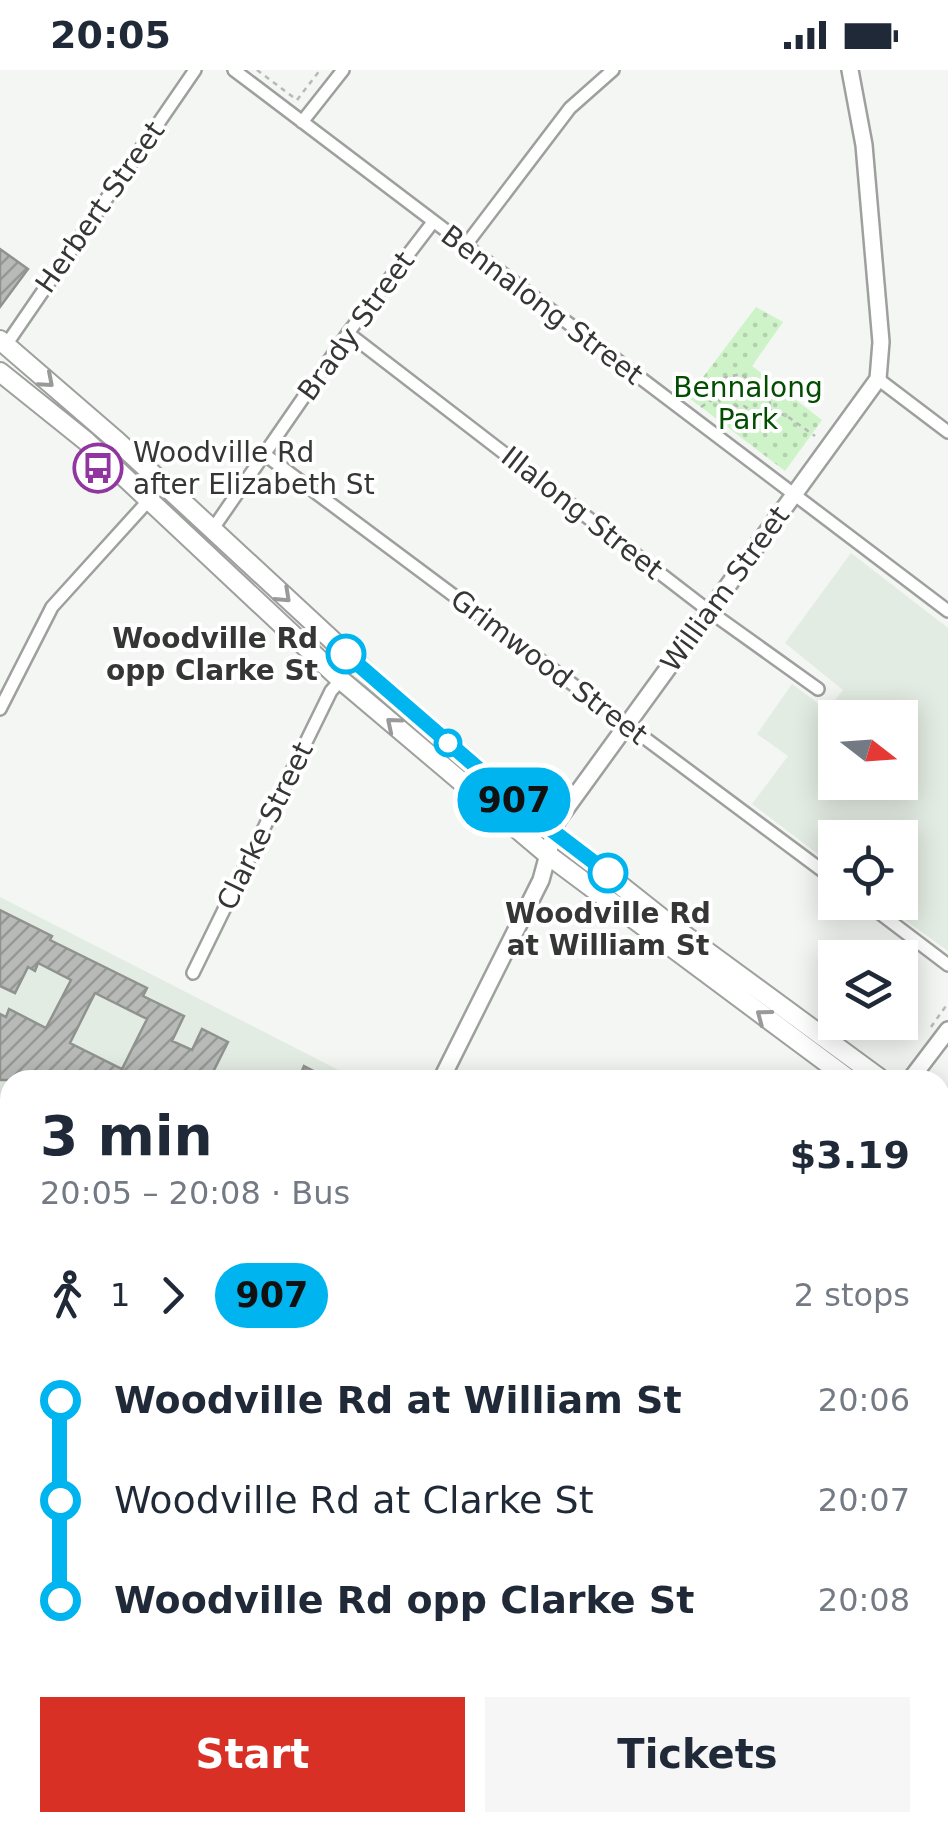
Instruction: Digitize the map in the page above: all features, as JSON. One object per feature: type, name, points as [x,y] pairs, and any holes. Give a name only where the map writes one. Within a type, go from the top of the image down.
[{"type":"main road","points":[[3,342],[373,678],[553,833],[868,1070]]},
{"type":"main road","points":[[0,372],[86,441],[341,680],[548,855],[832,1070]]},
{"type":"street","name":"Herbert Street","points":[[3,342],[194,70]]},
{"type":"street","name":"Bennalong Street","points":[[234,70],[948,611]]},
{"type":"street","points":[[302,122],[343,70]]},
{"type":"street","points":[[465,246],[570,108],[613,70]]},
{"type":"street","points":[[850,70],[864,144],[881,342],[878,379],[948,432]]},
{"type":"street","name":"Brady Street","points":[[212,530],[348,333],[433,222]]},
{"type":"street","name":"Illalong Street","points":[[348,333],[818,689]]},
{"type":"street","name":"William Street","points":[[445,1070],[541,880],[557,821],[878,379]]},
{"type":"street","name":"Grimwood Street","points":[[264,454],[818,867]]},
{"type":"street","points":[[0,710],[52,607],[149,500]]},
{"type":"street","name":"Clarke Street","points":[[193,973],[331,692],[341,680]]},
{"type":"street","points":[[889,920],[948,964]]},
{"type":"street","points":[[918,1070],[948,1030]]},
{"type":"path","points":[[258,70],[297,100],[320,70]]},
{"type":"path","points":[[699,408],[716,398],[723,378],[741,374],[770,396],[770,410]]},
{"type":"path","points":[[716,398],[728,408],[744,406],[758,415],[770,410],[788,416],[816,436]]},
{"type":"shaded area","points":[[851,553],[948,628],[948,951],[905,920],[918,920],[918,820],[818,820],[818,854],[752,804],[788,756],[757,734],[792,684],[818,703],[818,800],[918,800],[918,700],[835,700],[843,690],[785,643]]},
{"type":"shaded area","points":[[0,897],[338,1070],[0,1070]]},
{"type":"green space","name":"Bennalong Park","points":[[756,307],[783,322],[752,366],[822,420],[785,471],[688,397]]},
{"type":"building","points":[[0,249],[28,269],[0,307]]},
{"type":"building","points":[[0,910],[52,936],[50,940],[147,988],[143,996],[184,1016],[172,1041],[192,1050],[202,1029],[228,1042],[214,1070],[0,1070],[0,1014],[6,1017],[9,1009],[46,1028],[71,980],[38,963],[35,971],[28,967],[15,993],[0,986]],"holes":[[[95,993],[147,1019],[122,1069],[70,1043]]]},
{"type":"bus line","name":"907","points":[[346,654],[553,833],[608,873]]},
{"type":"place","name":"Woodville Rd after Elizabeth St","points":[[98,468]]},
{"type":"place","name":"Woodville Rd opp Clarke St","points":[[346,654]]},
{"type":"place","name":"Woodville Rd at William St","points":[[608,873]]}]
